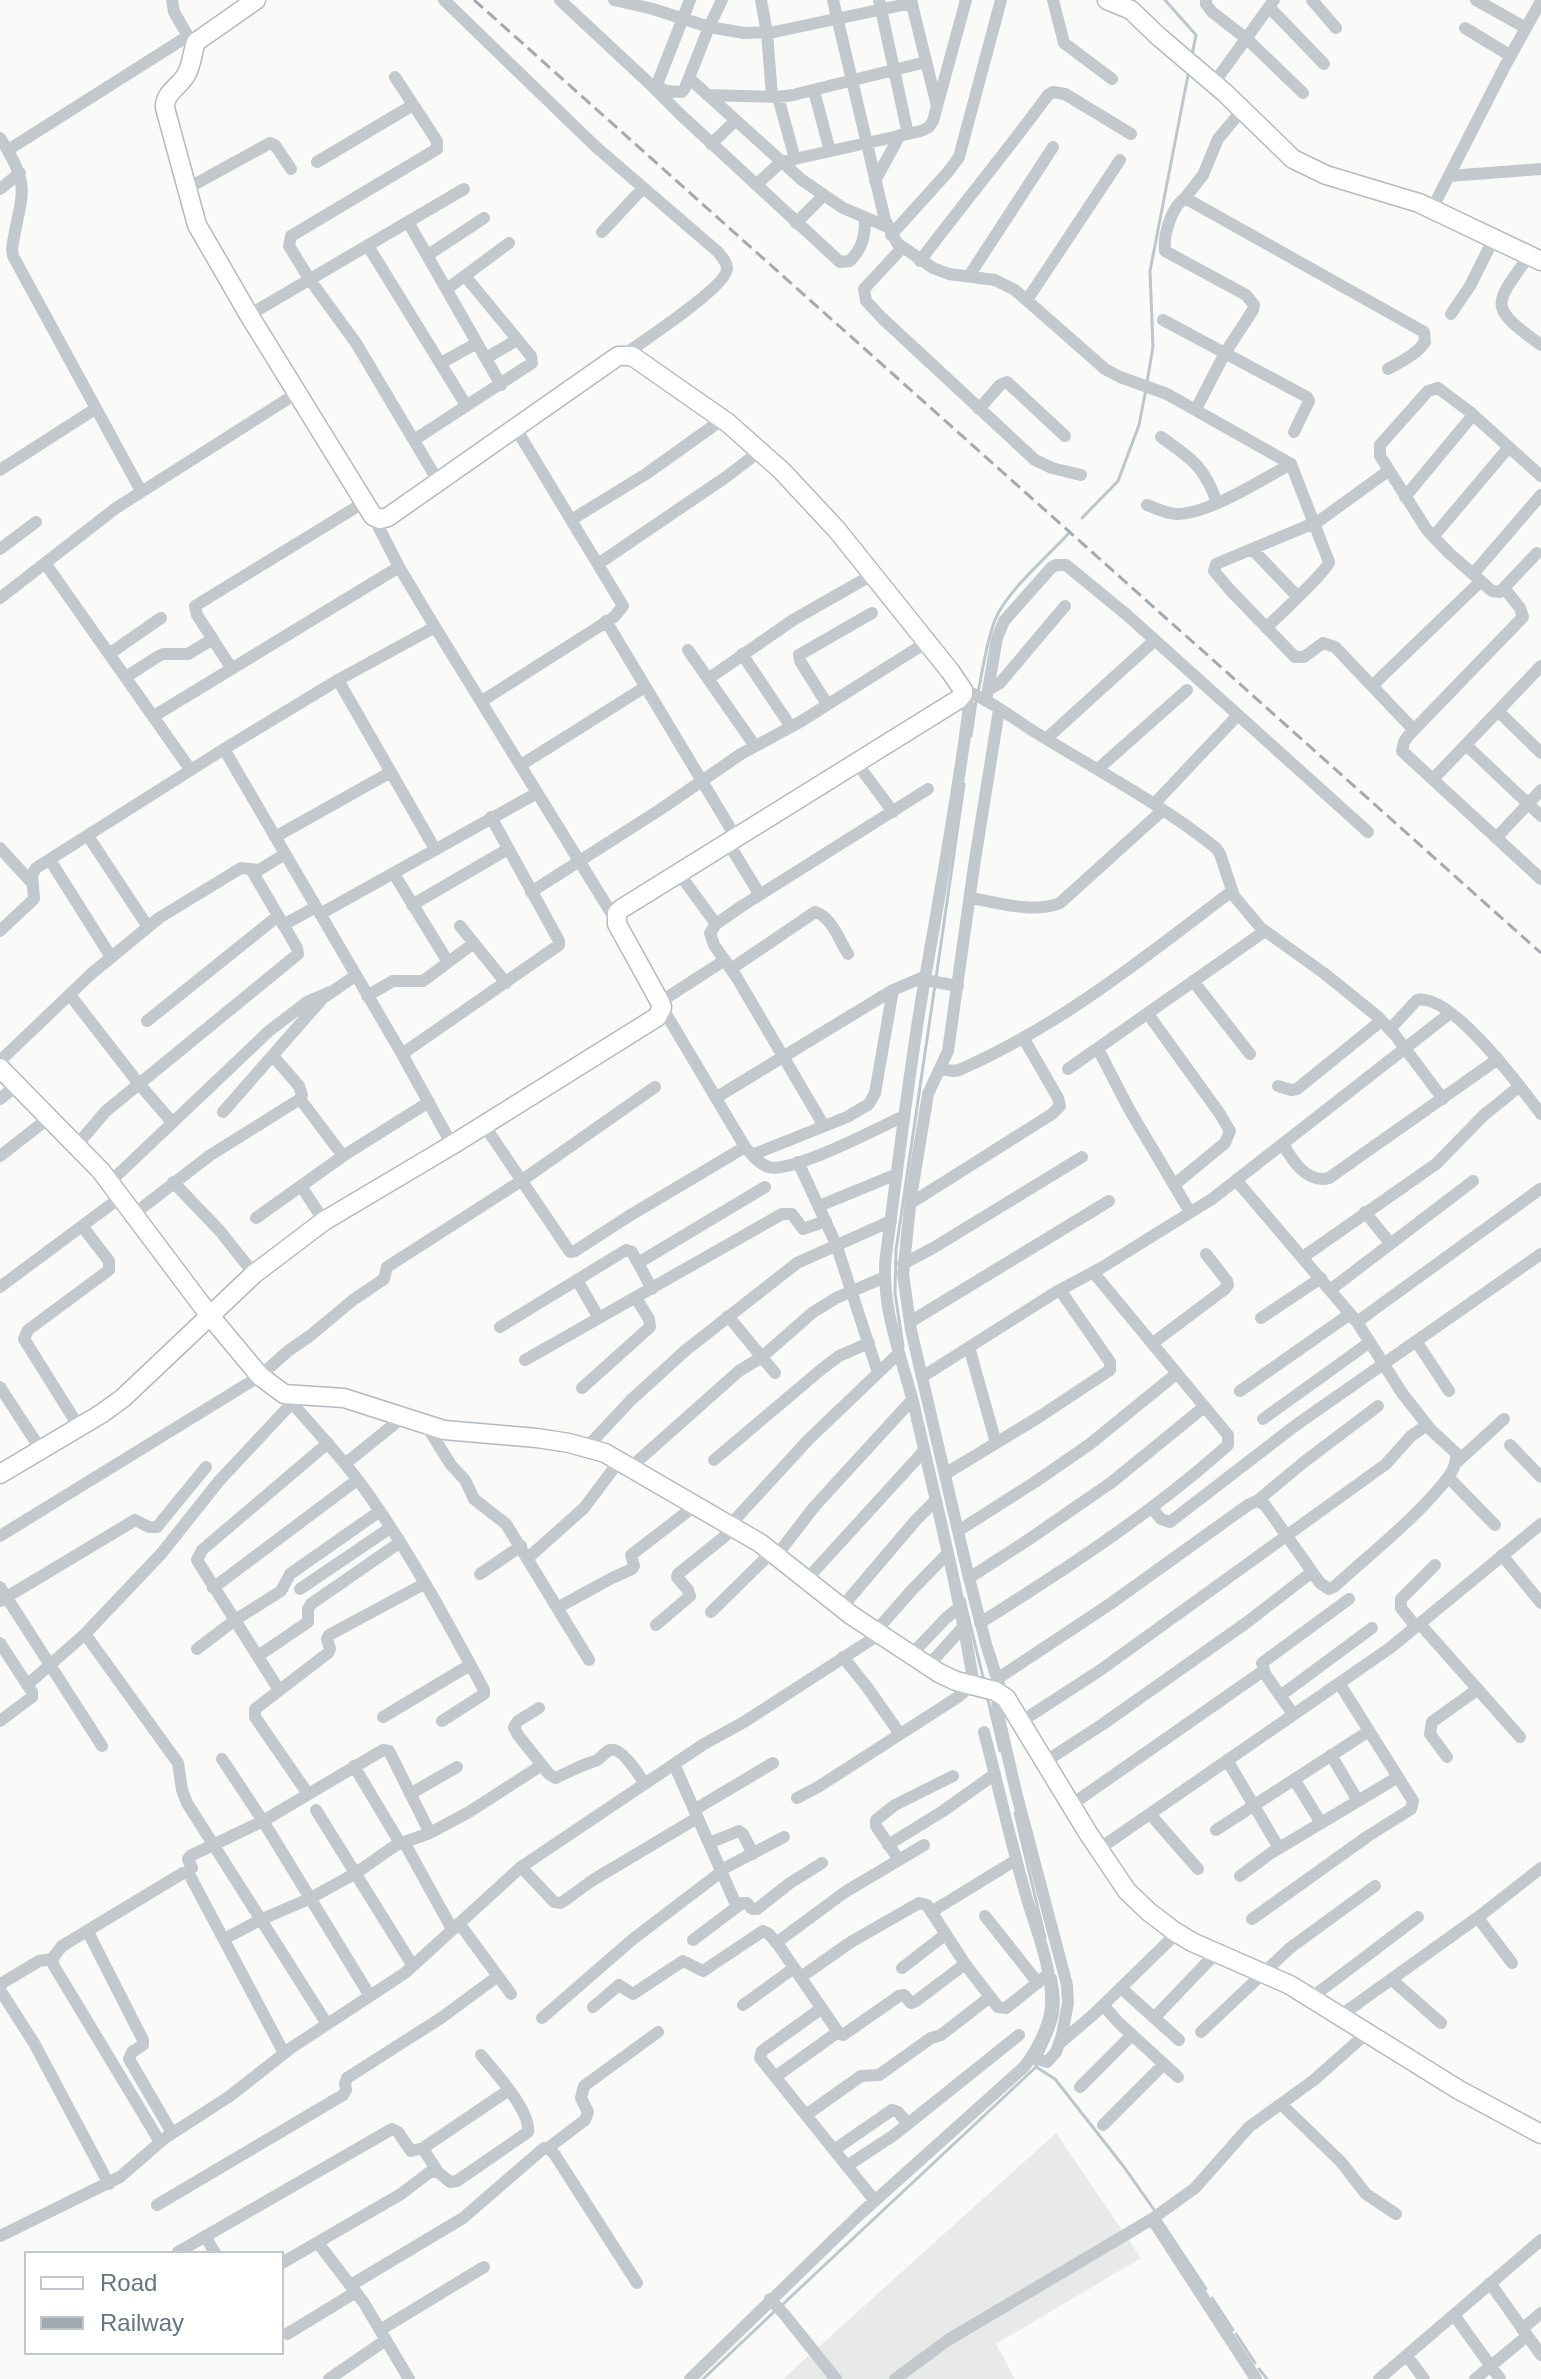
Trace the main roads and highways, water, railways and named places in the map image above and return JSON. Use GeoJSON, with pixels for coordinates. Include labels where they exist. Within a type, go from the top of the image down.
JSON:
{"type":"FeatureCollection","features":[{"type":"Feature","properties":{"kind":"waterway"},"geometry":{"type":"LineString","coordinates":[[1165,0],[1196,35],[1192,55]]}},
{"type":"Feature","properties":{"kind":"waterway"},"geometry":{"type":"LineString","coordinates":[[1147,382],[1153,347],[1150,271],[1189,70]]}},
{"type":"Feature","properties":{"kind":"waterway"},"geometry":{"type":"LineString","coordinates":[[1082,518],[1118,481],[1139,425],[1146,389]]}},
{"type":"Feature","properties":{"kind":"waterway"},"geometry":{"type":"LineString","coordinates":[[978,693],[989,638],[1000,609],[1068,534]]}},
{"type":"Feature","properties":{"kind":"waterway"},"geometry":{"type":"LineString","coordinates":[[971,736],[976,701]]}},
{"type":"Feature","properties":{"kind":"waterway"},"geometry":{"type":"LineString","coordinates":[[936,978],[964,784]]}},
{"type":"Feature","properties":{"kind":"waterway"},"geometry":{"type":"LineString","coordinates":[[903,1346],[895,1293],[896,1250],[935,985]]}},
{"type":"Feature","properties":{"kind":"waterway"},"geometry":{"type":"LineString","coordinates":[[964,1599],[984,1681]]}},
{"type":"Feature","properties":{"kind":"waterway"},"geometry":{"type":"LineString","coordinates":[[987,1696],[1000,1751]]}},
{"type":"Feature","properties":{"kind":"waterway"},"geometry":{"type":"LineString","coordinates":[[1015,1813],[1045,1938]]}},
{"type":"Feature","properties":{"kind":"waterway"},"geometry":{"type":"LineString","coordinates":[[1041,2056],[1057,2018],[1055,1976]]}},
{"type":"Feature","properties":{"kind":"waterway"},"geometry":{"type":"LineString","coordinates":[[782,2305],[1038,2063]]}},
{"type":"Feature","properties":{"kind":"waterway"},"geometry":{"type":"LineString","coordinates":[[1036,2067],[1055,2079],[1155,2211]]}},
{"type":"Feature","properties":{"kind":"waterway"},"geometry":{"type":"LineString","coordinates":[[1159,2218],[1206,2289]]}},
{"type":"Feature","properties":{"kind":"waterway"},"geometry":{"type":"LineString","coordinates":[[1212,2298],[1233,2330]]}},
{"type":"Feature","properties":{"kind":"waterway"},"geometry":{"type":"LineString","coordinates":[[703,2379],[776,2310]]}},
{"type":"Feature","properties":{"kind":"waterway"},"geometry":{"type":"LineString","coordinates":[[1236,2334],[1255,2363]]}},
{"type":"Feature","properties":{"kind":"waterway"},"geometry":{"type":"LineString","coordinates":[[1259,2369],[1267,2379]]}},
{"type":"Feature","properties":{"kind":"railway"},"geometry":{"type":"LineString","coordinates":[[474,0],[1541,953]]}}]}
